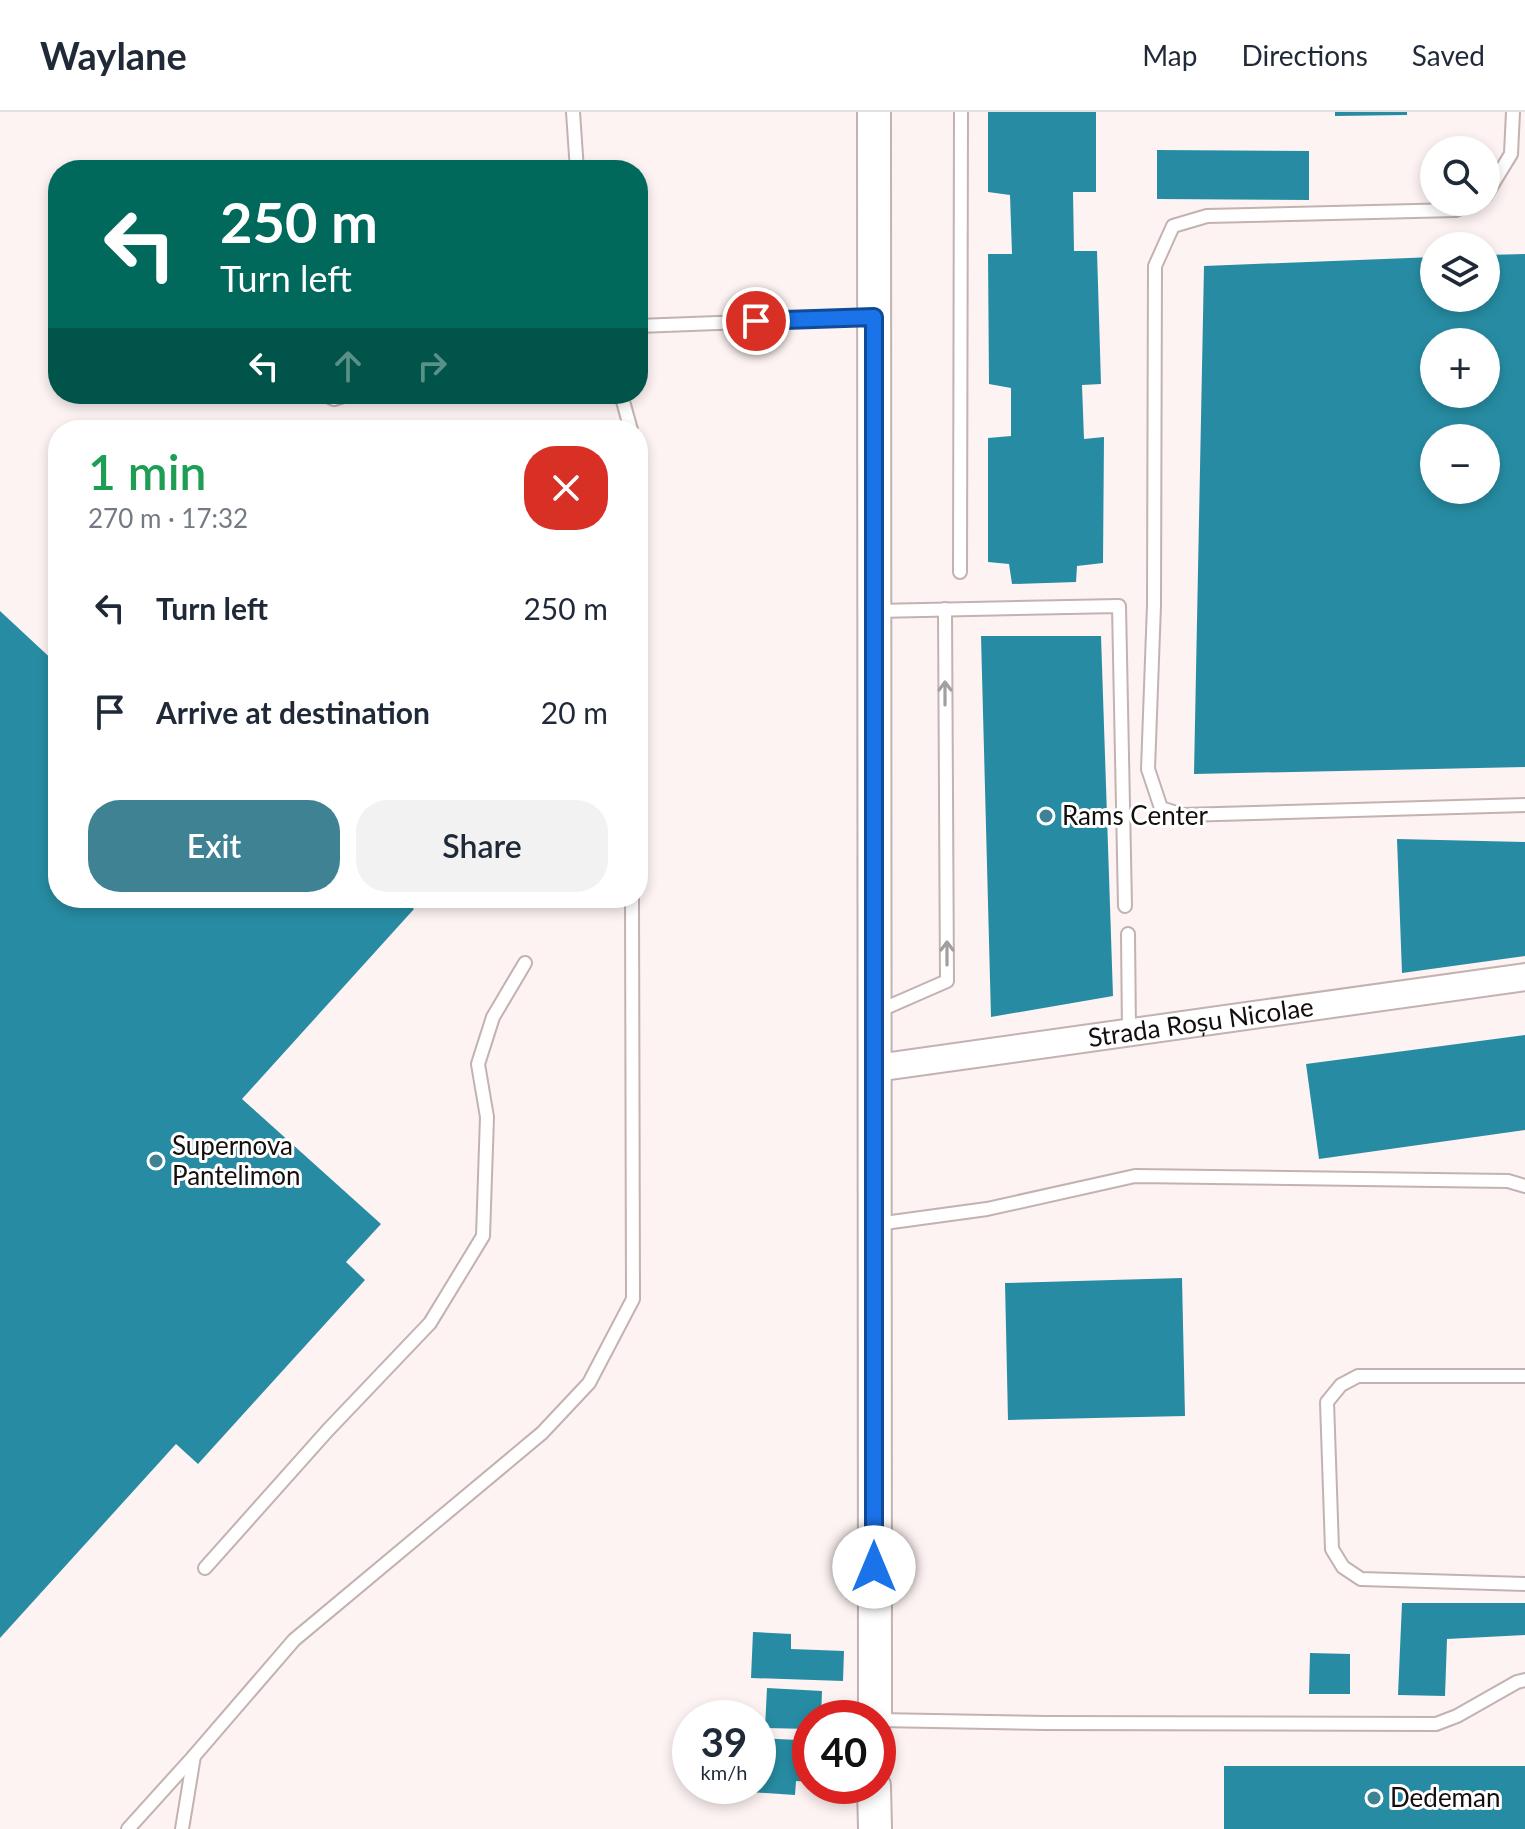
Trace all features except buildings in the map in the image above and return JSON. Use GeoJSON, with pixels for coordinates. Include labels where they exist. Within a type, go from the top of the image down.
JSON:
{"type":"FeatureCollection","features":[{"type":"Feature","properties":{"kind":"street"},"geometry":{"type":"LineString","coordinates":[[874,112],[876,1700]]}},
{"type":"Feature","properties":{"kind":"street","name":"Strada Roșu Nicolae"},"geometry":{"type":"LineString","coordinates":[[876,1068],[1525,977]]}},
{"type":"Feature","properties":{"kind":"street"},"geometry":{"type":"LineString","coordinates":[[874,1804],[875,1829]]}},
{"type":"Feature","properties":{"kind":"lane"},"geometry":{"type":"LineString","coordinates":[[573,112],[576,160]]}},
{"type":"Feature","properties":{"kind":"lane"},"geometry":{"type":"LineString","coordinates":[[960,572],[961,112]]}},
{"type":"Feature","properties":{"kind":"lane"},"geometry":{"type":"LineString","coordinates":[[1500,172],[1511,154],[1513,112]]}},
{"type":"Feature","properties":{"kind":"lane"},"geometry":{"type":"LineString","coordinates":[[1420,211],[1207,216],[1173,226],[1155,266],[1154,605],[1148,769],[1161,808],[1183,815],[1525,805]]}},
{"type":"Feature","properties":{"kind":"lane"},"geometry":{"type":"LineString","coordinates":[[648,326],[874,317]]}},
{"type":"Feature","properties":{"kind":"lane"},"geometry":{"type":"LineString","coordinates":[[876,611],[1119,606],[1125,906]]}},
{"type":"Feature","properties":{"kind":"lane"},"geometry":{"type":"LineString","coordinates":[[876,1012],[947,981],[945,609]]}},
{"type":"Feature","properties":{"kind":"lane"},"geometry":{"type":"LineString","coordinates":[[128,1829],[294,1640],[542,1433],[589,1383],[633,1299],[632,908]]}},
{"type":"Feature","properties":{"kind":"lane"},"geometry":{"type":"LineString","coordinates":[[1128,934],[1129,1032]]}},
{"type":"Feature","properties":{"kind":"lane"},"geometry":{"type":"LineString","coordinates":[[205,1568],[328,1430],[430,1323],[483,1236],[487,1117],[478,1064],[493,1017],[525,963]]}},
{"type":"Feature","properties":{"kind":"lane"},"geometry":{"type":"LineString","coordinates":[[874,1225],[987,1209],[1135,1176],[1508,1181],[1525,1186]]}},
{"type":"Feature","properties":{"kind":"lane"},"geometry":{"type":"LineString","coordinates":[[1525,1376],[1358,1376],[1341,1385],[1327,1402],[1332,1549],[1343,1567],[1361,1579],[1525,1584]]}},
{"type":"Feature","properties":{"kind":"lane"},"geometry":{"type":"LineString","coordinates":[[896,1719],[1436,1724],[1525,1680]]}},
{"type":"Feature","properties":{"kind":"lane"},"geometry":{"type":"LineString","coordinates":[[182,1829],[194,1756]]}},
{"type":"Feature","properties":{"kind":"place","name":"Rams Center"},"geometry":{"type":"Point","coordinates":[1046,816]}},
{"type":"Feature","properties":{"kind":"place","name":"Supernova Pantelimon"},"geometry":{"type":"Point","coordinates":[156,1161]}},
{"type":"Feature","properties":{"kind":"place","name":"Dedeman"},"geometry":{"type":"Point","coordinates":[1374,1798]}},
{"type":"Feature","properties":{"kind":"route"},"geometry":{"type":"LineString","coordinates":[[756,321],[874,317],[874,1567]]}}]}
